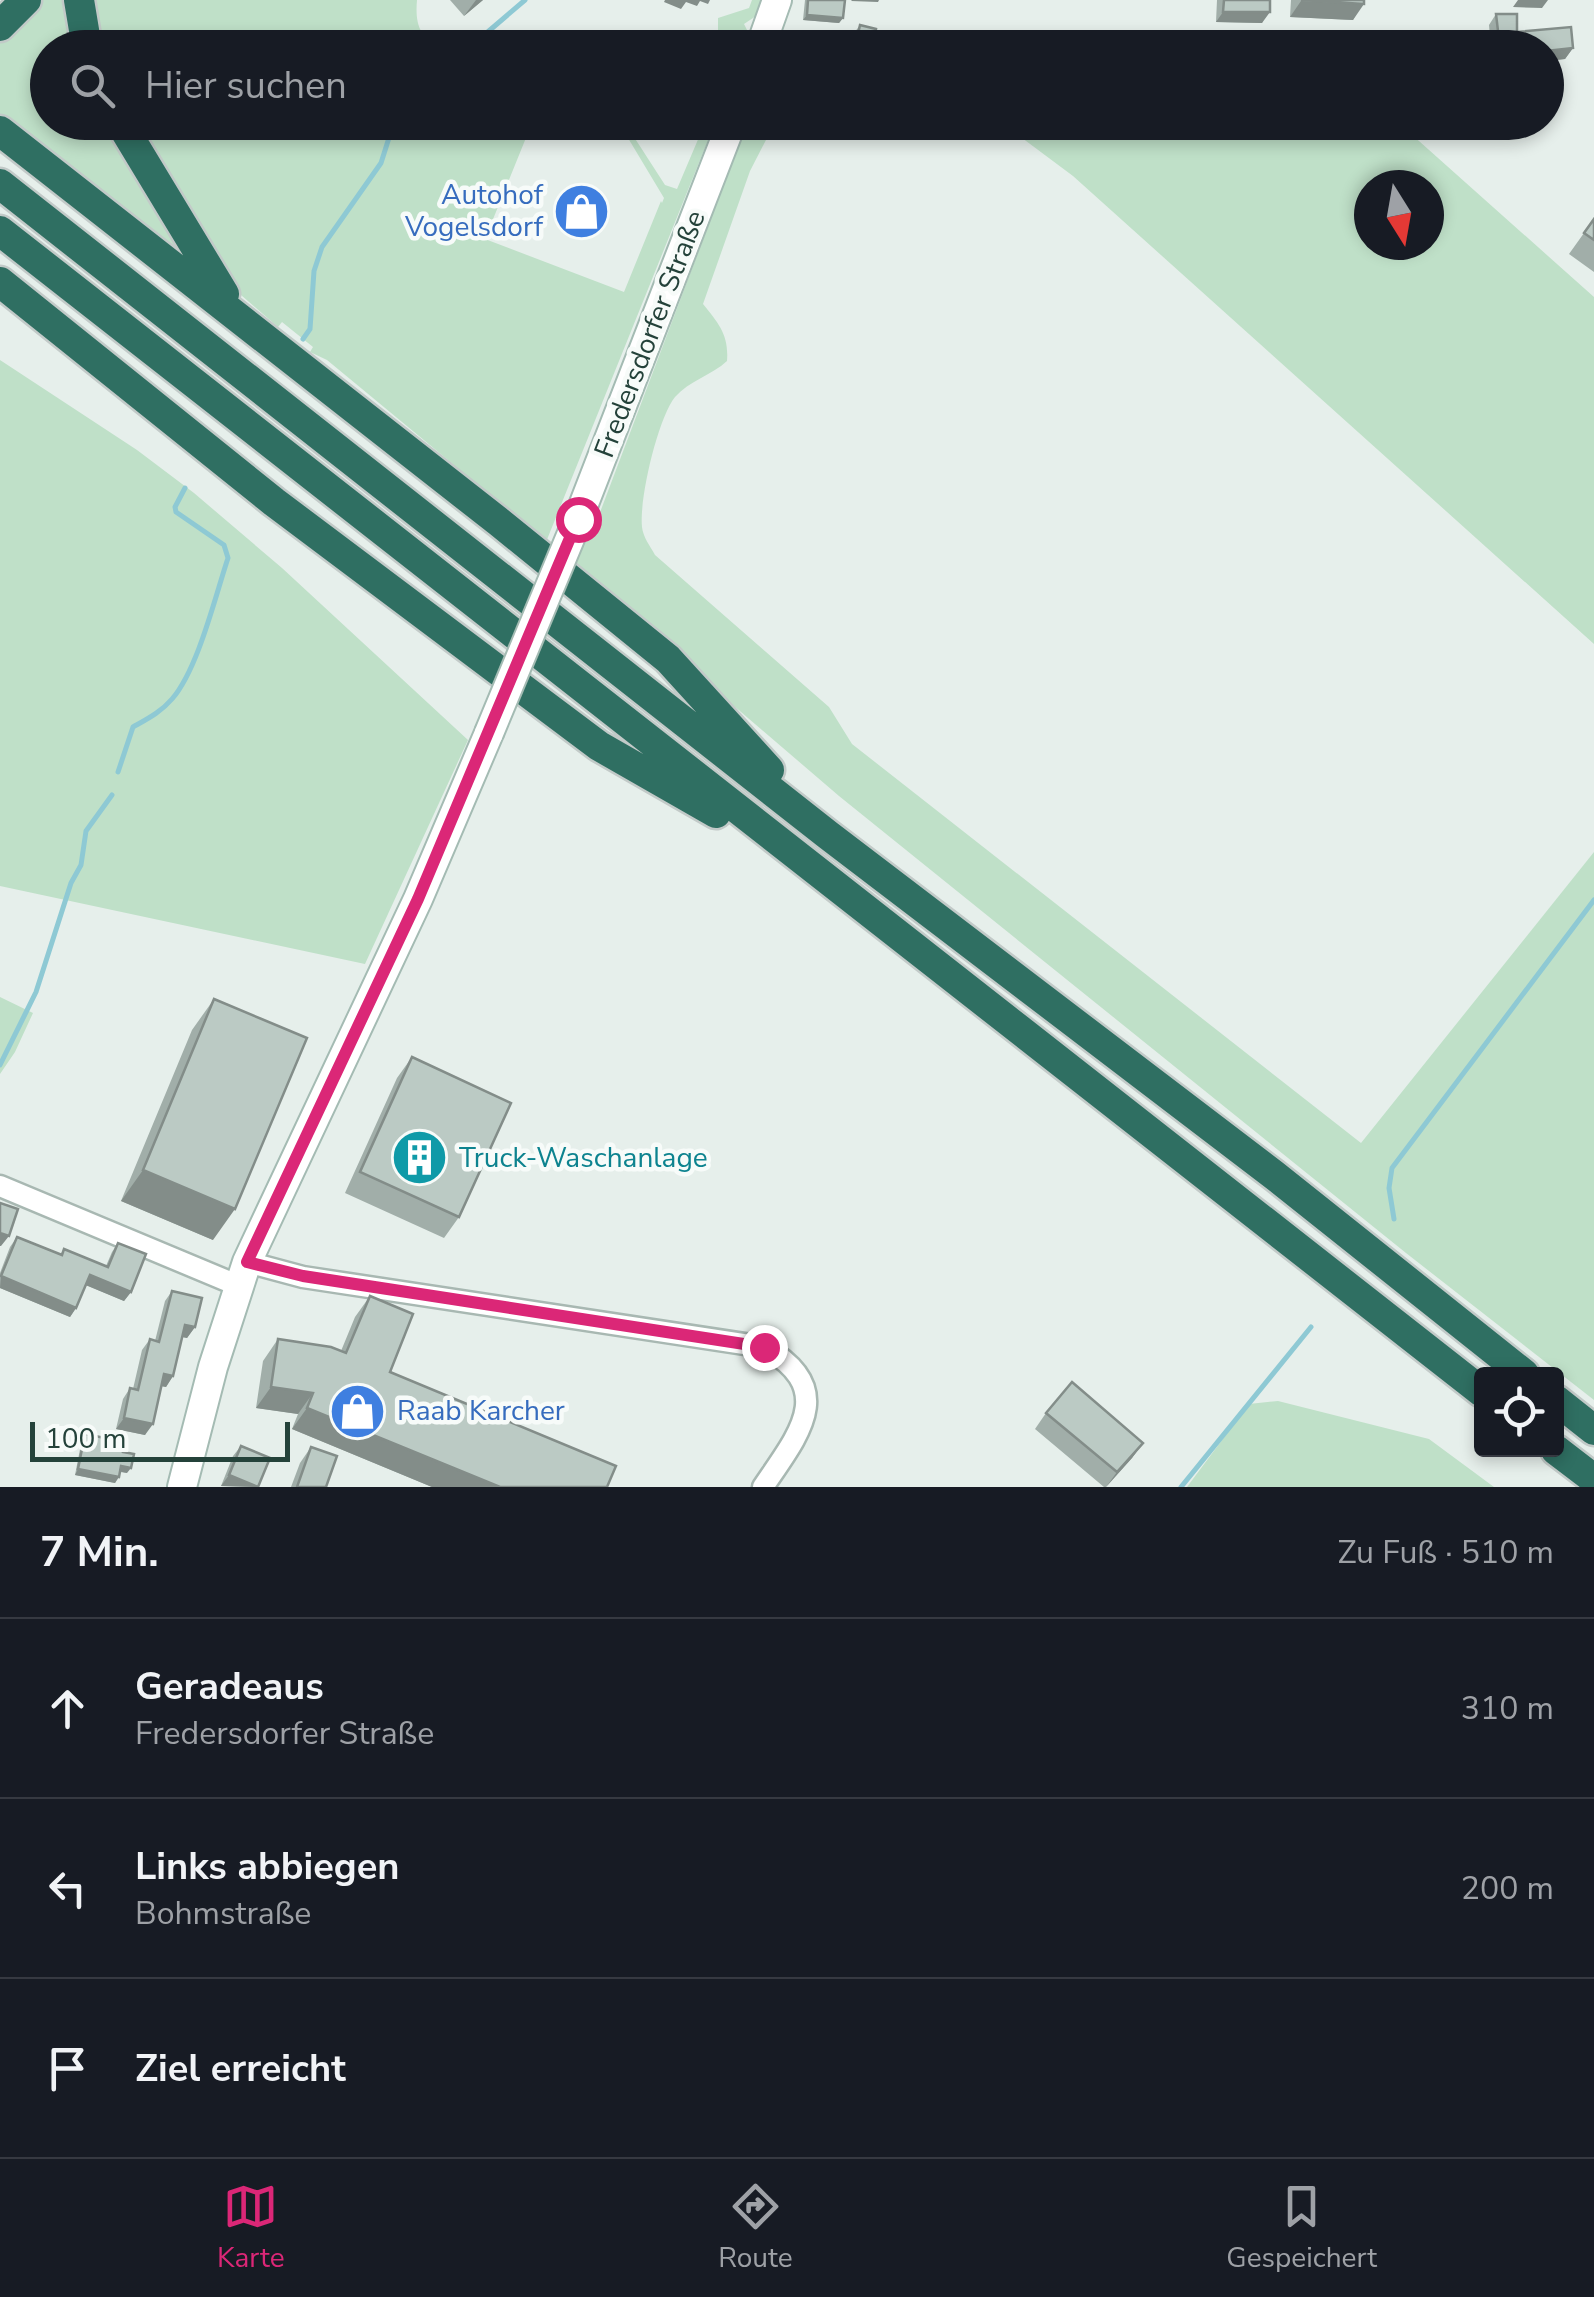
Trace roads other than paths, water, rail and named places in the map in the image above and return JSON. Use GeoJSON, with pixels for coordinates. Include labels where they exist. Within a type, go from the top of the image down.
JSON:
{"type":"FeatureCollection","features":[{"type":"Feature","properties":{"kind":"highway"},"geometry":{"type":"LineString","coordinates":[[0,26],[26,0]]}},
{"type":"Feature","properties":{"kind":"highway"},"geometry":{"type":"LineString","coordinates":[[79,0],[84,30]]}},
{"type":"Feature","properties":{"kind":"highway"},"geometry":{"type":"LineString","coordinates":[[0,132],[668,659],[828,835]]}},
{"type":"Feature","properties":{"kind":"highway"},"geometry":{"type":"LineString","coordinates":[[130,140],[240,318]]}},
{"type":"Feature","properties":{"kind":"highway"},"geometry":{"type":"LineString","coordinates":[[0,184],[828,835],[1274,1175],[1515,1367]]}},
{"type":"Feature","properties":{"kind":"highway"},"geometry":{"type":"LineString","coordinates":[[0,232],[1474,1386]]}},
{"type":"Feature","properties":{"kind":"highway"},"geometry":{"type":"LineString","coordinates":[[1,284],[274,502],[599,746],[808,866]]}},
{"type":"Feature","properties":{"kind":"highway"},"geometry":{"type":"LineString","coordinates":[[1564,1406],[1594,1430]]}},
{"type":"Feature","properties":{"kind":"highway"},"geometry":{"type":"LineString","coordinates":[[1564,1456],[1594,1479]]}},
{"type":"Feature","properties":{"kind":"street"},"geometry":{"type":"LineString","coordinates":[[766,30],[777,0]]}},
{"type":"Feature","properties":{"kind":"street","name":"Fredersdorfer Straße"},"geometry":{"type":"LineString","coordinates":[[182,1487],[242,1274],[418,899],[489,733],[578,519],[725,140]]}},
{"type":"Feature","properties":{"kind":"street"},"geometry":{"type":"LineString","coordinates":[[0,1186],[242,1274],[303,1276],[764,1347],[784,1358],[801,1382],[807,1413],[763,1487]]}},
{"type":"Feature","properties":{"kind":"waterway"},"geometry":{"type":"LineString","coordinates":[[490,30],[525,0]]}},
{"type":"Feature","properties":{"kind":"waterway"},"geometry":{"type":"LineString","coordinates":[[303,339],[310,329],[314,271],[322,247],[381,163],[388,140]]}},
{"type":"Feature","properties":{"kind":"waterway"},"geometry":{"type":"LineString","coordinates":[[118,772],[133,727],[168,704],[190,670],[228,558],[224,545],[176,512],[185,488]]}},
{"type":"Feature","properties":{"kind":"waterway"},"geometry":{"type":"LineString","coordinates":[[0,1065],[36,992],[71,883],[81,865],[86,831],[112,795]]}},
{"type":"Feature","properties":{"kind":"waterway"},"geometry":{"type":"LineString","coordinates":[[1394,1219],[1389,1188],[1392,1168],[1594,900]]}},
{"type":"Feature","properties":{"kind":"waterway"},"geometry":{"type":"LineString","coordinates":[[1181,1487],[1311,1327]]}},
{"type":"Feature","properties":{"kind":"place","name":"Autohof Vogelsdorf"},"geometry":{"type":"Point","coordinates":[582,211]}},
{"type":"Feature","properties":{"kind":"place","name":"Truck-Waschanlage"},"geometry":{"type":"Point","coordinates":[420,1158]}},
{"type":"Feature","properties":{"kind":"place","name":"Raab Karcher"},"geometry":{"type":"Point","coordinates":[358,1411]}}]}
